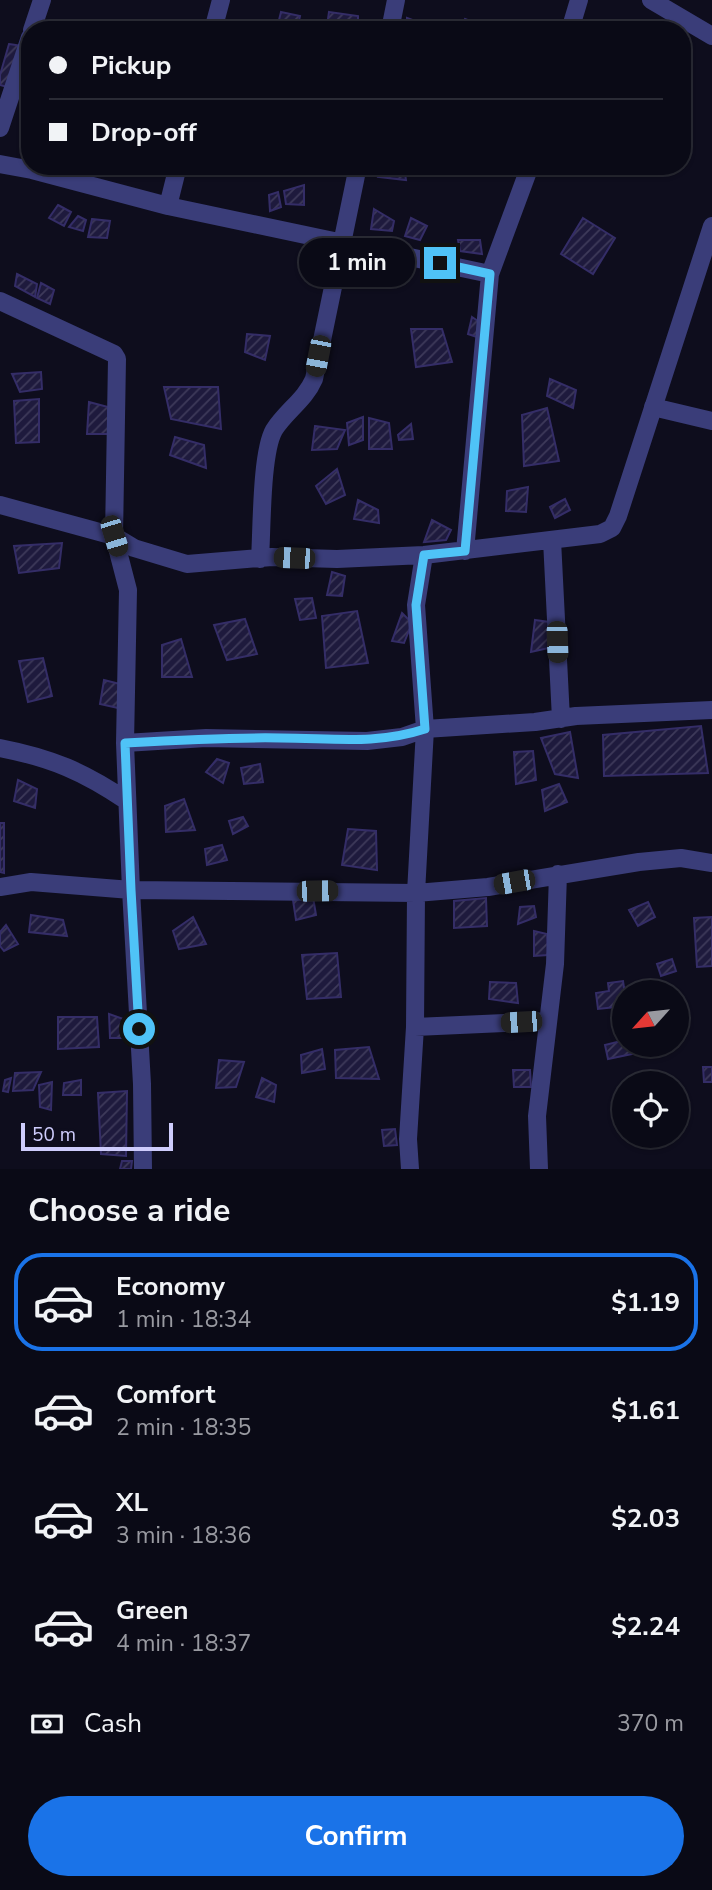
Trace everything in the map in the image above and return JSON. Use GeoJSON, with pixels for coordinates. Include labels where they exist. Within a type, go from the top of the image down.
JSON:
{"type":"FeatureCollection","features":[{"type":"Feature","properties":{"kind":"street"},"geometry":{"type":"LineString","coordinates":[[35,21],[42,0]]}},
{"type":"Feature","properties":{"kind":"street"},"geometry":{"type":"LineString","coordinates":[[215,21],[221,0]]}},
{"type":"Feature","properties":{"kind":"street"},"geometry":{"type":"LineString","coordinates":[[392,21],[397,0]]}},
{"type":"Feature","properties":{"kind":"street"},"geometry":{"type":"LineString","coordinates":[[573,21],[579,0]]}},
{"type":"Feature","properties":{"kind":"street"},"geometry":{"type":"LineString","coordinates":[[652,0],[687,21]]}},
{"type":"Feature","properties":{"kind":"street"},"geometry":{"type":"LineString","coordinates":[[691,23],[712,36]]}},
{"type":"Feature","properties":{"kind":"street"},"geometry":{"type":"LineString","coordinates":[[0,128],[21,64]]}},
{"type":"Feature","properties":{"kind":"street"},"geometry":{"type":"LineString","coordinates":[[0,164],[21,168]]}},
{"type":"Feature","properties":{"kind":"street"},"geometry":{"type":"LineString","coordinates":[[51,175],[168,206],[490,274]]}},
{"type":"Feature","properties":{"kind":"street"},"geometry":{"type":"LineString","coordinates":[[168,206],[176,175]]}},
{"type":"Feature","properties":{"kind":"street"},"geometry":{"type":"LineString","coordinates":[[260,559],[267,450],[273,432],[310,389],[314,379],[356,175]]}},
{"type":"Feature","properties":{"kind":"street"},"geometry":{"type":"LineString","coordinates":[[465,551],[490,274],[527,175]]}},
{"type":"Feature","properties":{"kind":"street"},"geometry":{"type":"LineString","coordinates":[[0,505],[114,536],[141,551],[187,564],[260,559],[424,555],[600,534],[612,528],[618,516],[712,226]]}},
{"type":"Feature","properties":{"kind":"street"},"geometry":{"type":"LineString","coordinates":[[0,301],[114,354],[117,359],[114,536],[128,590],[125,743],[142,1084],[143,1169]]}},
{"type":"Feature","properties":{"kind":"street"},"geometry":{"type":"LineString","coordinates":[[653,407],[712,421]]}},
{"type":"Feature","properties":{"kind":"street"},"geometry":{"type":"LineString","coordinates":[[552,540],[561,719]]}},
{"type":"Feature","properties":{"kind":"street"},"geometry":{"type":"LineString","coordinates":[[410,1169],[408,1139],[415,1027],[416,893],[425,729],[416,605],[424,555]]}},
{"type":"Feature","properties":{"kind":"street"},"geometry":{"type":"LineString","coordinates":[[125,743],[245,738],[367,741],[402,737],[425,729],[712,710]]}},
{"type":"Feature","properties":{"kind":"street"},"geometry":{"type":"LineString","coordinates":[[0,748],[62,764],[92,778],[127,802]]}},
{"type":"Feature","properties":{"kind":"street"},"geometry":{"type":"LineString","coordinates":[[0,887],[31,882],[131,890],[337,890],[416,893],[488,887],[639,862],[681,858],[712,863]]}},
{"type":"Feature","properties":{"kind":"street"},"geometry":{"type":"LineString","coordinates":[[539,1169],[537,1116],[555,964],[558,874]]}},
{"type":"Feature","properties":{"kind":"street"},"geometry":{"type":"LineString","coordinates":[[415,1027],[547,1021]]}},
{"type":"Feature","properties":{"kind":"building"},"geometry":{"type":"Polygon","coordinates":[[[281,12],[300,16],[299,21],[279,21],[281,12]]]}},
{"type":"Feature","properties":{"kind":"building"},"geometry":{"type":"Polygon","coordinates":[[[329,12],[358,16],[358,21],[328,21],[329,12]]]}},
{"type":"Feature","properties":{"kind":"building"},"geometry":{"type":"Polygon","coordinates":[[[9,44],[21,46],[21,91],[0,85],[0,75],[9,44]]]}},
{"type":"Feature","properties":{"kind":"building"},"geometry":{"type":"Polygon","coordinates":[[[405,175],[406,180],[378,177],[405,175]]]}},
{"type":"Feature","properties":{"kind":"building"},"geometry":{"type":"Polygon","coordinates":[[[304,185],[304,205],[286,204],[284,191],[304,185]]]}},
{"type":"Feature","properties":{"kind":"building"},"geometry":{"type":"Polygon","coordinates":[[[278,192],[281,207],[270,211],[269,195],[278,192]]]}},
{"type":"Feature","properties":{"kind":"building"},"geometry":{"type":"Polygon","coordinates":[[[58,205],[71,212],[64,226],[49,218],[58,205]]]}},
{"type":"Feature","properties":{"kind":"building"},"geometry":{"type":"Polygon","coordinates":[[[374,209],[394,221],[392,231],[371,229],[374,209]]]}},
{"type":"Feature","properties":{"kind":"building"},"geometry":{"type":"Polygon","coordinates":[[[78,216],[86,220],[83,231],[69,227],[78,216]]]}},
{"type":"Feature","properties":{"kind":"building"},"geometry":{"type":"Polygon","coordinates":[[[411,218],[427,226],[420,240],[405,236],[411,218]]]}},
{"type":"Feature","properties":{"kind":"building"},"geometry":{"type":"Polygon","coordinates":[[[583,218],[615,238],[593,274],[561,254],[583,218]]]}},
{"type":"Feature","properties":{"kind":"building"},"geometry":{"type":"Polygon","coordinates":[[[92,219],[110,221],[107,238],[88,237],[92,219]]]}},
{"type":"Feature","properties":{"kind":"building"},"geometry":{"type":"Polygon","coordinates":[[[458,240],[480,240],[482,254],[460,251],[458,240]]]}},
{"type":"Feature","properties":{"kind":"building"},"geometry":{"type":"Polygon","coordinates":[[[17,274],[37,284],[35,297],[15,286],[17,274]]]}},
{"type":"Feature","properties":{"kind":"building"},"geometry":{"type":"Polygon","coordinates":[[[41,283],[54,290],[50,304],[37,298],[41,283]]]}},
{"type":"Feature","properties":{"kind":"building"},"geometry":{"type":"Polygon","coordinates":[[[472,317],[478,321],[480,338],[468,334],[472,317]]]}},
{"type":"Feature","properties":{"kind":"building"},"geometry":{"type":"Polygon","coordinates":[[[411,329],[442,329],[452,362],[416,367],[411,329]]]}},
{"type":"Feature","properties":{"kind":"building"},"geometry":{"type":"Polygon","coordinates":[[[247,334],[270,336],[265,360],[245,352],[247,334]]]}},
{"type":"Feature","properties":{"kind":"building"},"geometry":{"type":"Polygon","coordinates":[[[41,372],[42,389],[20,392],[12,374],[41,372]]]}},
{"type":"Feature","properties":{"kind":"building"},"geometry":{"type":"Polygon","coordinates":[[[550,379],[576,390],[573,408],[547,396],[550,379]]]}},
{"type":"Feature","properties":{"kind":"building"},"geometry":{"type":"Polygon","coordinates":[[[164,387],[218,387],[221,429],[171,419],[164,387]]]}},
{"type":"Feature","properties":{"kind":"building"},"geometry":{"type":"Polygon","coordinates":[[[39,399],[39,442],[16,443],[14,401],[39,399]]]}},
{"type":"Feature","properties":{"kind":"building"},"geometry":{"type":"Polygon","coordinates":[[[89,402],[108,407],[108,434],[87,434],[89,402]]]}},
{"type":"Feature","properties":{"kind":"building"},"geometry":{"type":"Polygon","coordinates":[[[547,408],[559,461],[524,466],[522,415],[547,408]]]}},
{"type":"Feature","properties":{"kind":"building"},"geometry":{"type":"Polygon","coordinates":[[[363,417],[363,440],[349,445],[347,423],[363,417]]]}},
{"type":"Feature","properties":{"kind":"building"},"geometry":{"type":"Polygon","coordinates":[[[369,418],[389,423],[392,449],[369,449],[369,418]]]}},
{"type":"Feature","properties":{"kind":"building"},"geometry":{"type":"Polygon","coordinates":[[[411,424],[413,439],[399,440],[398,435],[411,424]]]}},
{"type":"Feature","properties":{"kind":"building"},"geometry":{"type":"Polygon","coordinates":[[[315,426],[345,430],[337,449],[312,450],[315,426]]]}},
{"type":"Feature","properties":{"kind":"building"},"geometry":{"type":"Polygon","coordinates":[[[175,437],[204,445],[206,468],[170,455],[175,437]]]}},
{"type":"Feature","properties":{"kind":"building"},"geometry":{"type":"Polygon","coordinates":[[[337,469],[345,495],[326,504],[316,486],[337,469]]]}},
{"type":"Feature","properties":{"kind":"building"},"geometry":{"type":"Polygon","coordinates":[[[528,487],[526,512],[506,511],[507,491],[528,487]]]}},
{"type":"Feature","properties":{"kind":"building"},"geometry":{"type":"Polygon","coordinates":[[[565,499],[570,510],[555,518],[550,507],[565,499]]]}},
{"type":"Feature","properties":{"kind":"building"},"geometry":{"type":"Polygon","coordinates":[[[358,500],[378,510],[379,523],[354,519],[358,500]]]}},
{"type":"Feature","properties":{"kind":"building"},"geometry":{"type":"Polygon","coordinates":[[[432,520],[451,530],[446,540],[424,542],[432,520]]]}},
{"type":"Feature","properties":{"kind":"building"},"geometry":{"type":"Polygon","coordinates":[[[62,543],[59,568],[19,573],[14,546],[62,543]]]}},
{"type":"Feature","properties":{"kind":"building"},"geometry":{"type":"Polygon","coordinates":[[[332,572],[345,576],[342,596],[327,595],[332,572]]]}},
{"type":"Feature","properties":{"kind":"building"},"geometry":{"type":"Polygon","coordinates":[[[312,598],[316,618],[300,620],[295,599],[312,598]]]}},
{"type":"Feature","properties":{"kind":"building"},"geometry":{"type":"Polygon","coordinates":[[[357,611],[368,663],[326,668],[322,616],[357,611]]]}},
{"type":"Feature","properties":{"kind":"building"},"geometry":{"type":"Polygon","coordinates":[[[402,613],[412,623],[404,643],[392,641],[402,613]]]}},
{"type":"Feature","properties":{"kind":"building"},"geometry":{"type":"Polygon","coordinates":[[[245,619],[257,654],[227,660],[214,625],[245,619]]]}},
{"type":"Feature","properties":{"kind":"building"},"geometry":{"type":"Polygon","coordinates":[[[535,620],[549,622],[553,647],[531,652],[535,620]]]}},
{"type":"Feature","properties":{"kind":"building"},"geometry":{"type":"Polygon","coordinates":[[[181,639],[192,677],[162,677],[162,645],[181,639]]]}},
{"type":"Feature","properties":{"kind":"building"},"geometry":{"type":"Polygon","coordinates":[[[43,658],[52,696],[28,702],[19,661],[43,658]]]}},
{"type":"Feature","properties":{"kind":"building"},"geometry":{"type":"Polygon","coordinates":[[[104,680],[120,684],[118,708],[100,704],[104,680]]]}},
{"type":"Feature","properties":{"kind":"building"},"geometry":{"type":"Polygon","coordinates":[[[701,726],[708,773],[604,776],[603,735],[701,726]]]}},
{"type":"Feature","properties":{"kind":"building"},"geometry":{"type":"Polygon","coordinates":[[[570,732],[578,778],[555,774],[541,738],[570,732]]]}},
{"type":"Feature","properties":{"kind":"building"},"geometry":{"type":"Polygon","coordinates":[[[533,751],[536,780],[516,784],[514,752],[533,751]]]}},
{"type":"Feature","properties":{"kind":"building"},"geometry":{"type":"Polygon","coordinates":[[[217,759],[229,763],[223,783],[206,772],[217,759]]]}},
{"type":"Feature","properties":{"kind":"building"},"geometry":{"type":"Polygon","coordinates":[[[260,764],[263,782],[244,784],[241,768],[260,764]]]}},
{"type":"Feature","properties":{"kind":"building"},"geometry":{"type":"Polygon","coordinates":[[[18,780],[37,789],[35,808],[14,801],[18,780]]]}},
{"type":"Feature","properties":{"kind":"building"},"geometry":{"type":"Polygon","coordinates":[[[559,784],[567,802],[545,811],[542,790],[559,784]]]}},
{"type":"Feature","properties":{"kind":"building"},"geometry":{"type":"Polygon","coordinates":[[[184,799],[195,830],[166,832],[165,806],[184,799]]]}},
{"type":"Feature","properties":{"kind":"building"},"geometry":{"type":"Polygon","coordinates":[[[243,817],[248,826],[233,834],[229,821],[243,817]]]}},
{"type":"Feature","properties":{"kind":"building"},"geometry":{"type":"Polygon","coordinates":[[[0,823],[4,823],[4,873],[0,872],[0,823]]]}},
{"type":"Feature","properties":{"kind":"building"},"geometry":{"type":"Polygon","coordinates":[[[348,829],[376,831],[377,870],[342,865],[348,829]]]}},
{"type":"Feature","properties":{"kind":"building"},"geometry":{"type":"Polygon","coordinates":[[[222,845],[227,860],[207,865],[205,849],[222,845]]]}},
{"type":"Feature","properties":{"kind":"building"},"geometry":{"type":"Polygon","coordinates":[[[313,897],[316,915],[296,920],[293,900],[313,897]]]}},
{"type":"Feature","properties":{"kind":"building"},"geometry":{"type":"Polygon","coordinates":[[[486,898],[487,926],[454,928],[454,901],[486,898]]]}},
{"type":"Feature","properties":{"kind":"building"},"geometry":{"type":"Polygon","coordinates":[[[648,902],[655,917],[638,926],[629,910],[648,902]]]}},
{"type":"Feature","properties":{"kind":"building"},"geometry":{"type":"Polygon","coordinates":[[[534,906],[536,917],[518,924],[520,907],[534,906]]]}},
{"type":"Feature","properties":{"kind":"building"},"geometry":{"type":"Polygon","coordinates":[[[31,915],[63,920],[67,936],[29,932],[31,915]]]}},
{"type":"Feature","properties":{"kind":"building"},"geometry":{"type":"Polygon","coordinates":[[[193,917],[206,944],[179,949],[173,931],[193,917]]]}},
{"type":"Feature","properties":{"kind":"building"},"geometry":{"type":"Polygon","coordinates":[[[712,917],[712,966],[697,967],[694,918],[712,917]]]}},
{"type":"Feature","properties":{"kind":"building"},"geometry":{"type":"Polygon","coordinates":[[[6,925],[18,944],[4,951],[0,946],[0,932],[6,925]]]}},
{"type":"Feature","properties":{"kind":"building"},"geometry":{"type":"Polygon","coordinates":[[[534,931],[547,934],[548,955],[534,956],[534,931]]]}},
{"type":"Feature","properties":{"kind":"building"},"geometry":{"type":"Polygon","coordinates":[[[337,953],[341,997],[307,999],[302,955],[337,953]]]}},
{"type":"Feature","properties":{"kind":"building"},"geometry":{"type":"Polygon","coordinates":[[[672,959],[676,971],[661,976],[657,964],[672,959]]]}},
{"type":"Feature","properties":{"kind":"building"},"geometry":{"type":"Polygon","coordinates":[[[490,982],[516,983],[518,1003],[489,999],[490,982]]]}},
{"type":"Feature","properties":{"kind":"building"},"geometry":{"type":"Polygon","coordinates":[[[612,982],[612,1007],[598,1009],[596,993],[609,991],[608,983],[612,982]]]}},
{"type":"Feature","properties":{"kind":"building"},"geometry":{"type":"Polygon","coordinates":[[[109,1014],[129,1021],[129,1038],[110,1038],[109,1014]]]}},
{"type":"Feature","properties":{"kind":"building"},"geometry":{"type":"Polygon","coordinates":[[[58,1017],[97,1017],[99,1047],[58,1049],[58,1017]]]}},
{"type":"Feature","properties":{"kind":"building"},"geometry":{"type":"Polygon","coordinates":[[[612,1043],[612,1057],[618,1057],[608,1059],[605,1045],[612,1043]]]}},
{"type":"Feature","properties":{"kind":"building"},"geometry":{"type":"Polygon","coordinates":[[[369,1047],[379,1079],[336,1078],[335,1050],[369,1047]]]}},
{"type":"Feature","properties":{"kind":"building"},"geometry":{"type":"Polygon","coordinates":[[[322,1049],[325,1069],[302,1073],[301,1055],[322,1049]]]}},
{"type":"Feature","properties":{"kind":"building"},"geometry":{"type":"Polygon","coordinates":[[[219,1060],[244,1062],[236,1087],[216,1088],[219,1060]]]}},
{"type":"Feature","properties":{"kind":"building"},"geometry":{"type":"Polygon","coordinates":[[[703,1067],[712,1067],[712,1082],[704,1082],[703,1067]]]}},
{"type":"Feature","properties":{"kind":"building"},"geometry":{"type":"Polygon","coordinates":[[[513,1070],[530,1070],[531,1087],[514,1087],[513,1070]]]}},
{"type":"Feature","properties":{"kind":"building"},"geometry":{"type":"Polygon","coordinates":[[[41,1072],[33,1090],[13,1091],[15,1073],[41,1072]]]}},
{"type":"Feature","properties":{"kind":"building"},"geometry":{"type":"Polygon","coordinates":[[[11,1078],[8,1092],[3,1091],[5,1080],[11,1078]]]}},
{"type":"Feature","properties":{"kind":"building"},"geometry":{"type":"Polygon","coordinates":[[[262,1078],[276,1085],[274,1102],[256,1097],[262,1078]]]}},
{"type":"Feature","properties":{"kind":"building"},"geometry":{"type":"Polygon","coordinates":[[[81,1080],[81,1095],[63,1095],[64,1083],[81,1080]]]}},
{"type":"Feature","properties":{"kind":"building"},"geometry":{"type":"Polygon","coordinates":[[[52,1082],[51,1110],[40,1107],[39,1085],[52,1082]]]}},
{"type":"Feature","properties":{"kind":"building"},"geometry":{"type":"Polygon","coordinates":[[[127,1091],[126,1156],[101,1154],[98,1093],[127,1091]]]}},
{"type":"Feature","properties":{"kind":"building"},"geometry":{"type":"Polygon","coordinates":[[[395,1129],[397,1145],[384,1146],[382,1130],[395,1129]]]}},
{"type":"Feature","properties":{"kind":"building"},"geometry":{"type":"Polygon","coordinates":[[[122,1161],[132,1161],[131,1169],[120,1169],[122,1161]]]}},
{"type":"Feature","properties":{"kind":"route"},"geometry":{"type":"LineString","coordinates":[[139,1029],[125,743],[206,738],[367,741],[402,737],[425,729],[416,605],[424,555],[465,551],[490,274],[440,263]]}}]}
